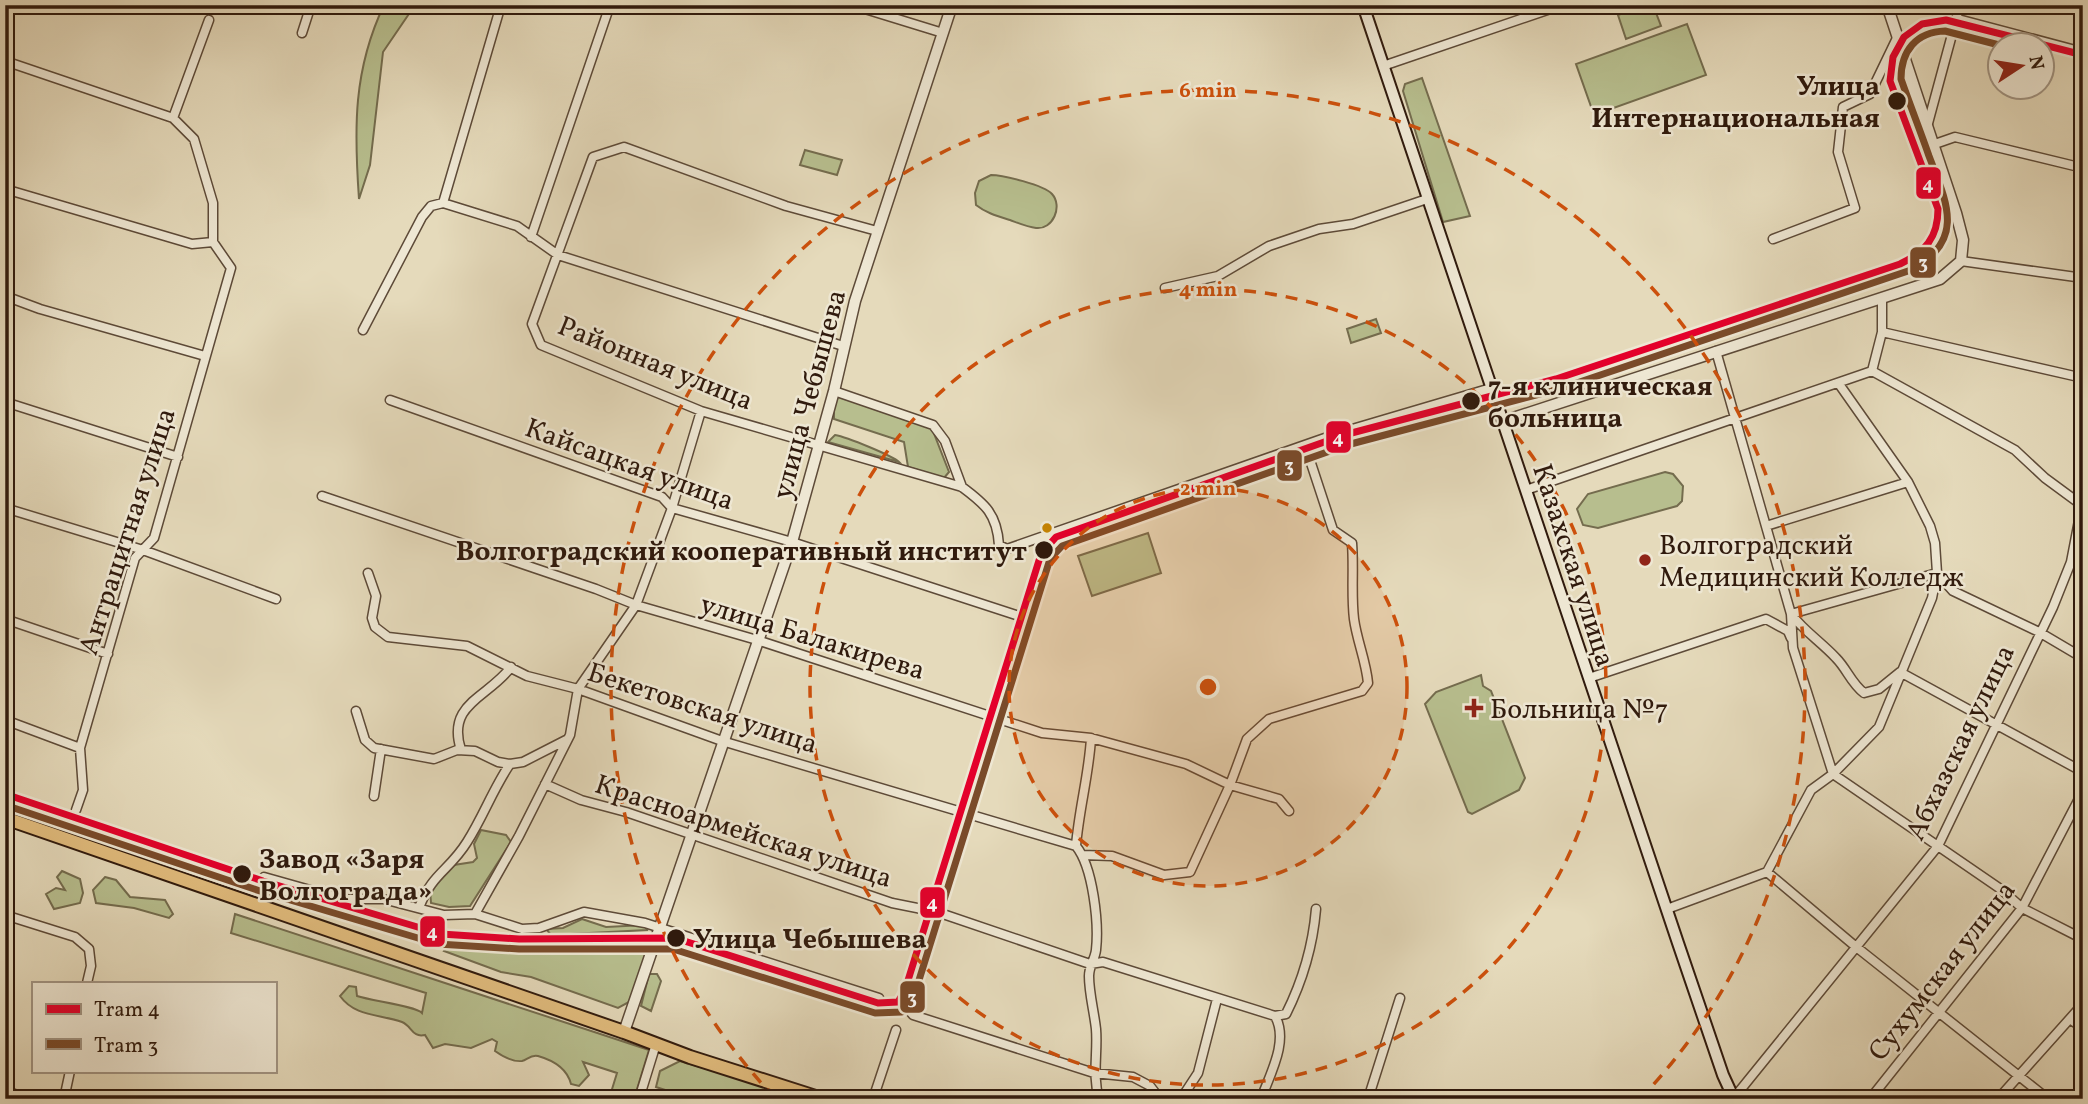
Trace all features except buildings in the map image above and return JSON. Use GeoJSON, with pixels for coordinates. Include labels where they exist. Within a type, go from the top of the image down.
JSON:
{"type":"FeatureCollection","features":[{"type":"Feature","properties":{"kind":"main road","name":"Казахская улица"},"geometry":{"type":"LineString","coordinates":[[1363,5],[1733,1098]]}},
{"type":"Feature","properties":{"kind":"main road"},"geometry":{"type":"LineString","coordinates":[[5,818],[822,1099]]}},
{"type":"Feature","properties":{"kind":"street"},"geometry":{"type":"LineString","coordinates":[[302,33],[311,5]]}},
{"type":"Feature","properties":{"kind":"street"},"geometry":{"type":"LineString","coordinates":[[443,203],[500,5]]}},
{"type":"Feature","properties":{"kind":"street"},"geometry":{"type":"LineString","coordinates":[[531,237],[610,5]]}},
{"type":"Feature","properties":{"kind":"street"},"geometry":{"type":"LineString","coordinates":[[852,5],[943,33]]}},
{"type":"Feature","properties":{"kind":"street","name":"улица Чебышева"},"geometry":{"type":"LineString","coordinates":[[624,1032],[689,834],[792,542],[834,391],[843,346],[877,231],[952,5]]}},
{"type":"Feature","properties":{"kind":"street"},"geometry":{"type":"LineString","coordinates":[[1383,66],[1562,5]]}},
{"type":"Feature","properties":{"kind":"street"},"geometry":{"type":"LineString","coordinates":[[1504,421],[1940,279],[1961,261],[1963,240],[1956,214],[1887,5]]}},
{"type":"Feature","properties":{"kind":"street"},"geometry":{"type":"LineString","coordinates":[[1927,130],[1960,5]]}},
{"type":"Feature","properties":{"kind":"street"},"geometry":{"type":"LineString","coordinates":[[1958,19],[2083,52]]}},
{"type":"Feature","properties":{"kind":"street"},"geometry":{"type":"LineString","coordinates":[[173,118],[209,20]]}},
{"type":"Feature","properties":{"kind":"street"},"geometry":{"type":"LineString","coordinates":[[1773,239],[1856,208],[1838,152],[1843,107],[1870,94],[1898,38]]}},
{"type":"Feature","properties":{"kind":"street"},"geometry":{"type":"LineString","coordinates":[[5,61],[173,118],[194,139],[197,148],[213,203],[213,242],[192,244],[5,189]]}},
{"type":"Feature","properties":{"kind":"street"},"geometry":{"type":"LineString","coordinates":[[1932,145],[1955,137],[2083,168]]}},
{"type":"Feature","properties":{"kind":"street"},"geometry":{"type":"LineString","coordinates":[[558,255],[593,157],[624,147],[786,206],[877,231]]}},
{"type":"Feature","properties":{"kind":"street"},"geometry":{"type":"LineString","coordinates":[[1166,288],[1218,276],[1269,246],[1319,229],[1353,224],[1427,199]]}},
{"type":"Feature","properties":{"kind":"street"},"geometry":{"type":"LineString","coordinates":[[363,330],[422,217],[431,206],[443,203],[517,226],[558,255],[843,346]]}},
{"type":"Feature","properties":{"kind":"street","name":"Антрацитная улица"},"geometry":{"type":"LineString","coordinates":[[76,810],[83,790],[80,748],[135,558],[154,538],[231,268],[213,242]]}},
{"type":"Feature","properties":{"kind":"street","name":"Районная улица"},"geometry":{"type":"LineString","coordinates":[[558,255],[532,324],[541,345],[701,411],[962,486],[987,506],[998,532],[999,545],[1007,549],[1305,445]]}},
{"type":"Feature","properties":{"kind":"street"},"geometry":{"type":"LineString","coordinates":[[1961,261],[2083,278]]}},
{"type":"Feature","properties":{"kind":"street"},"geometry":{"type":"LineString","coordinates":[[5,296],[40,309],[205,356]]}},
{"type":"Feature","properties":{"kind":"street"},"geometry":{"type":"LineString","coordinates":[[1872,370],[1882,332],[1882,299]]}},
{"type":"Feature","properties":{"kind":"street"},"geometry":{"type":"LineString","coordinates":[[1882,332],[2083,378]]}},
{"type":"Feature","properties":{"kind":"street"},"geometry":{"type":"LineString","coordinates":[[1716,351],[1791,614],[1793,640],[1833,774],[2002,890],[2022,908],[2083,939]]}},
{"type":"Feature","properties":{"kind":"street"},"geometry":{"type":"LineString","coordinates":[[1526,490],[1735,415],[1839,384],[1872,370]]}},
{"type":"Feature","properties":{"kind":"street"},"geometry":{"type":"LineString","coordinates":[[1872,370],[2015,450],[2045,478],[2083,506]]}},
{"type":"Feature","properties":{"kind":"street"},"geometry":{"type":"LineString","coordinates":[[1667,909],[1767,872],[1811,790],[1833,774],[1878,727],[1932,598],[1937,573],[1935,542],[1908,482],[1839,384]]}},
{"type":"Feature","properties":{"kind":"street"},"geometry":{"type":"LineString","coordinates":[[1083,855],[1112,856],[1164,875],[1190,872],[1230,785],[1247,739],[1256,728],[1269,719],[1362,691],[1368,684],[1353,603],[1352,543],[1333,530],[1305,445],[1491,388]]}},
{"type":"Feature","properties":{"kind":"street"},"geometry":{"type":"LineString","coordinates":[[834,391],[933,425],[945,442],[962,486]]}},
{"type":"Feature","properties":{"kind":"street","name":"Кайсацкая улица"},"geometry":{"type":"LineString","coordinates":[[390,400],[662,497],[672,508],[792,542],[1016,615]]}},
{"type":"Feature","properties":{"kind":"street"},"geometry":{"type":"LineString","coordinates":[[5,402],[178,457]]}},
{"type":"Feature","properties":{"kind":"street"},"geometry":{"type":"LineString","coordinates":[[475,914],[570,735],[578,689],[636,605],[672,508],[701,411]]}},
{"type":"Feature","properties":{"kind":"street","name":"Абхазская улица"},"geometry":{"type":"LineString","coordinates":[[1733,1098],[1938,846],[2053,607],[2071,562],[2083,506],[2080,483],[2083,473]]}},
{"type":"Feature","properties":{"kind":"street"},"geometry":{"type":"LineString","coordinates":[[1766,526],[1908,482]]}},
{"type":"Feature","properties":{"kind":"street","name":"улица Балакирева"},"geometry":{"type":"LineString","coordinates":[[322,496],[636,605],[757,640],[1042,733],[1091,738],[1186,764],[1230,785],[1279,799],[1289,811]]}},
{"type":"Feature","properties":{"kind":"street"},"geometry":{"type":"LineString","coordinates":[[5,508],[143,550],[276,599]]}},
{"type":"Feature","properties":{"kind":"street","name":"Бекетовская улица"},"geometry":{"type":"LineString","coordinates":[[368,573],[376,596],[372,618],[375,627],[388,637],[467,646],[527,676],[578,689],[722,741],[969,812],[1076,846]]}},
{"type":"Feature","properties":{"kind":"street"},"geometry":{"type":"LineString","coordinates":[[1791,614],[1937,573]]}},
{"type":"Feature","properties":{"kind":"street"},"geometry":{"type":"LineString","coordinates":[[1937,573],[1953,591],[2039,632],[2083,658]]}},
{"type":"Feature","properties":{"kind":"street"},"geometry":{"type":"LineString","coordinates":[[1791,614],[1804,631],[1836,658],[1855,687],[1864,693],[1879,689],[1900,672]]}},
{"type":"Feature","properties":{"kind":"street"},"geometry":{"type":"LineString","coordinates":[[1589,678],[1766,619],[1788,631],[1793,640]]}},
{"type":"Feature","properties":{"kind":"street"},"geometry":{"type":"LineString","coordinates":[[5,620],[108,654]]}},
{"type":"Feature","properties":{"kind":"street"},"geometry":{"type":"LineString","coordinates":[[461,750],[457,723],[463,711],[494,687],[511,667]]}},
{"type":"Feature","properties":{"kind":"street"},"geometry":{"type":"LineString","coordinates":[[1900,672],[2083,772]]}},
{"type":"Feature","properties":{"kind":"street"},"geometry":{"type":"LineString","coordinates":[[356,711],[365,740],[380,749],[434,759],[461,750],[475,751],[498,762],[523,762],[562,744],[570,735]]}},
{"type":"Feature","properties":{"kind":"street"},"geometry":{"type":"LineString","coordinates":[[997,718],[908,1009],[914,1015],[1094,1073],[1133,1077],[1150,1086],[1160,1099]]}},
{"type":"Feature","properties":{"kind":"street"},"geometry":{"type":"LineString","coordinates":[[5,720],[80,748]]}},
{"type":"Feature","properties":{"kind":"street"},"geometry":{"type":"LineString","coordinates":[[1091,738],[1089,773],[1080,803],[1076,846],[1083,855],[1095,909],[1096,953],[1090,964],[1096,1032],[1094,1073],[1099,1099]]}},
{"type":"Feature","properties":{"kind":"street"},"geometry":{"type":"LineString","coordinates":[[374,796],[380,749]]}},
{"type":"Feature","properties":{"kind":"street"},"geometry":{"type":"LineString","coordinates":[[419,908],[428,885],[453,861],[467,842],[510,764]]}},
{"type":"Feature","properties":{"kind":"street","name":"Красноармейская улица"},"geometry":{"type":"LineString","coordinates":[[545,784],[581,800],[891,903],[937,912],[1090,964],[1103,962],[1275,1016]]}},
{"type":"Feature","properties":{"kind":"street","name":"Сухумская улица"},"geometry":{"type":"LineString","coordinates":[[1870,1099],[2022,908],[2083,791]]}},
{"type":"Feature","properties":{"kind":"street"},"geometry":{"type":"LineString","coordinates":[[1767,872],[1855,946],[2048,1099]]}},
{"type":"Feature","properties":{"kind":"street"},"geometry":{"type":"LineString","coordinates":[[264,877],[342,900],[383,899],[444,915],[475,914],[522,929],[539,928],[584,912],[660,928],[879,998]]}},
{"type":"Feature","properties":{"kind":"street"},"geometry":{"type":"LineString","coordinates":[[1261,1099],[1279,1044],[1281,1027],[1275,1016],[1286,1014],[1295,998],[1314,931],[1316,909]]}},
{"type":"Feature","properties":{"kind":"street"},"geometry":{"type":"LineString","coordinates":[[5,915],[75,937],[89,949],[91,966],[87,982]]}},
{"type":"Feature","properties":{"kind":"street"},"geometry":{"type":"LineString","coordinates":[[1368,1099],[1400,998]]}},
{"type":"Feature","properties":{"kind":"street"},"geometry":{"type":"LineString","coordinates":[[1181,1099],[1198,1073],[1217,999]]}},
{"type":"Feature","properties":{"kind":"street"},"geometry":{"type":"LineString","coordinates":[[1998,1099],[2016,1075],[2071,1020],[2083,1003]]}},
{"type":"Feature","properties":{"kind":"street"},"geometry":{"type":"LineString","coordinates":[[2071,1020],[2083,1028]]}},
{"type":"Feature","properties":{"kind":"street"},"geometry":{"type":"LineString","coordinates":[[873,1099],[896,1030]]}},
{"type":"Feature","properties":{"kind":"street"},"geometry":{"type":"LineString","coordinates":[[639,1099],[656,1044]]}},
{"type":"Feature","properties":{"kind":"street"},"geometry":{"type":"LineString","coordinates":[[64,1099],[70,1072]]}},
{"type":"Feature","properties":{"kind":"green space"},"geometry":{"type":"Polygon","coordinates":[[[384,5],[415,5],[383,52],[370,165],[359,199],[356,148],[361,76],[366,53],[384,5]]]}},
{"type":"Feature","properties":{"kind":"green space"},"geometry":{"type":"Polygon","coordinates":[[[1644,5],[1653,5],[1661,26],[1626,39],[1618,15],[1644,5]]]}},
{"type":"Feature","properties":{"kind":"green space"},"geometry":{"type":"Polygon","coordinates":[[[1687,24],[1706,75],[1594,115],[1576,64],[1687,24]]]}},
{"type":"Feature","properties":{"kind":"green space"},"geometry":{"type":"Polygon","coordinates":[[[1422,78],[1470,216],[1443,222],[1403,91],[1405,84],[1422,78]]]}},
{"type":"Feature","properties":{"kind":"green space"},"geometry":{"type":"Polygon","coordinates":[[[805,150],[842,160],[837,175],[800,165],[805,150]]]}},
{"type":"Feature","properties":{"kind":"green space"},"geometry":{"type":"Polygon","coordinates":[[[991,175],[1023,181],[1052,194],[1057,205],[1051,221],[1042,228],[1023,225],[976,205],[975,193],[979,181],[991,175]]]}},
{"type":"Feature","properties":{"kind":"green space"},"geometry":{"type":"Polygon","coordinates":[[[1376,319],[1381,333],[1351,343],[1347,329],[1376,319]]]}},
{"type":"Feature","properties":{"kind":"green space"},"geometry":{"type":"Polygon","coordinates":[[[834,391],[931,426],[949,472],[944,478],[908,467],[904,442],[834,419],[834,391]]]}},
{"type":"Feature","properties":{"kind":"green space"},"geometry":{"type":"Polygon","coordinates":[[[835,435],[869,447],[899,462],[828,442],[835,435]]]}},
{"type":"Feature","properties":{"kind":"green space"},"geometry":{"type":"Polygon","coordinates":[[[1665,472],[1673,474],[1683,486],[1682,501],[1677,506],[1598,528],[1583,525],[1577,509],[1588,494],[1665,472]]]}},
{"type":"Feature","properties":{"kind":"green space"},"geometry":{"type":"Polygon","coordinates":[[[1148,533],[1161,573],[1092,596],[1078,556],[1148,533]]]}},
{"type":"Feature","properties":{"kind":"green space"},"geometry":{"type":"Polygon","coordinates":[[[1481,675],[1483,686],[1491,691],[1525,778],[1519,790],[1472,814],[1468,812],[1425,704],[1436,692],[1481,675]]]}},
{"type":"Feature","properties":{"kind":"green space"},"geometry":{"type":"Polygon","coordinates":[[[481,830],[506,835],[511,842],[470,906],[449,907],[431,903],[430,889],[454,865],[473,862],[477,858],[474,844],[481,830]]]}},
{"type":"Feature","properties":{"kind":"green space"},"geometry":{"type":"Polygon","coordinates":[[[62,871],[80,879],[83,893],[80,903],[54,909],[46,894],[56,888],[65,890],[57,877],[62,871]]]}},
{"type":"Feature","properties":{"kind":"green space"},"geometry":{"type":"Polygon","coordinates":[[[105,877],[116,880],[130,897],[165,900],[173,914],[169,918],[134,908],[96,903],[93,890],[105,877]]]}},
{"type":"Feature","properties":{"kind":"green space"},"geometry":{"type":"Polygon","coordinates":[[[235,914],[649,1050],[634,1099],[609,1099],[617,1073],[583,1062],[589,1075],[579,1086],[571,1084],[554,1062],[538,1056],[519,1061],[504,1057],[495,1051],[497,1042],[492,1039],[471,1048],[445,1044],[433,1048],[425,1035],[417,1035],[402,1022],[360,1011],[340,996],[349,986],[356,987],[357,996],[422,1013],[426,993],[231,933],[235,914]]]}},
{"type":"Feature","properties":{"kind":"green space"},"geometry":{"type":"Polygon","coordinates":[[[582,919],[606,927],[645,925],[647,930],[551,935],[546,929],[563,928],[582,919]]]}},
{"type":"Feature","properties":{"kind":"green space"},"geometry":{"type":"Polygon","coordinates":[[[450,943],[502,945],[650,943],[629,1002],[618,1008],[531,977],[501,972],[444,951],[450,943]]]}},
{"type":"Feature","properties":{"kind":"green space"},"geometry":{"type":"Polygon","coordinates":[[[649,974],[657,974],[661,981],[651,1011],[641,1006],[649,974]]]}},
{"type":"Feature","properties":{"kind":"green space"},"geometry":{"type":"Polygon","coordinates":[[[680,1061],[808,1099],[693,1099],[656,1087],[660,1071],[680,1061]]]}},
{"type":"Feature","properties":{"kind":"railway"},"geometry":{"type":"LineString","coordinates":[[5,1087],[49,1099]]}},
{"type":"Feature","properties":{"kind":"tram line","name":"4"},"geometry":{"type":"LineString","coordinates":[[5,794],[263,881],[441,934],[519,939],[675,938],[878,1003],[898,1002],[905,990],[1041,554],[1056,537],[1344,435],[1556,379],[1900,264],[1923,249],[1933,236],[1938,209],[1890,81],[1893,57],[1904,37],[1922,24],[1946,20],[2083,55]]}},
{"type":"Feature","properties":{"kind":"tram line","name":"3"},"geometry":{"type":"LineString","coordinates":[[5,805],[260,891],[438,944],[519,949],[673,949],[875,1013],[902,1012],[915,993],[1050,559],[1062,546],[1347,445],[1559,389],[1914,269],[1941,245],[1947,218],[1941,188],[1901,79],[1904,60],[1918,39],[1935,32],[1945,31],[1986,42]]}},
{"type":"Feature","properties":{"kind":"place","name":"Улица Интернациональная"},"geometry":{"type":"Point","coordinates":[1897,101]}},
{"type":"Feature","properties":{"kind":"place","name":"7-я клиническая больница"},"geometry":{"type":"Point","coordinates":[1471,401]}},
{"type":"Feature","properties":{"kind":"place","name":"Волгоградский кооперативный институт"},"geometry":{"type":"Point","coordinates":[1044,550]}},
{"type":"Feature","properties":{"kind":"place","name":"Волгоградский Медицинский Колледж"},"geometry":{"type":"Point","coordinates":[1645,560]}},
{"type":"Feature","properties":{"kind":"place","name":"Больница №7"},"geometry":{"type":"Point","coordinates":[1474,708]}},
{"type":"Feature","properties":{"kind":"place","name":"Завод «Заря Волгограда»"},"geometry":{"type":"Point","coordinates":[242,874]}},
{"type":"Feature","properties":{"kind":"place","name":"Улица Чебышева"},"geometry":{"type":"Point","coordinates":[676,938]}}]}
